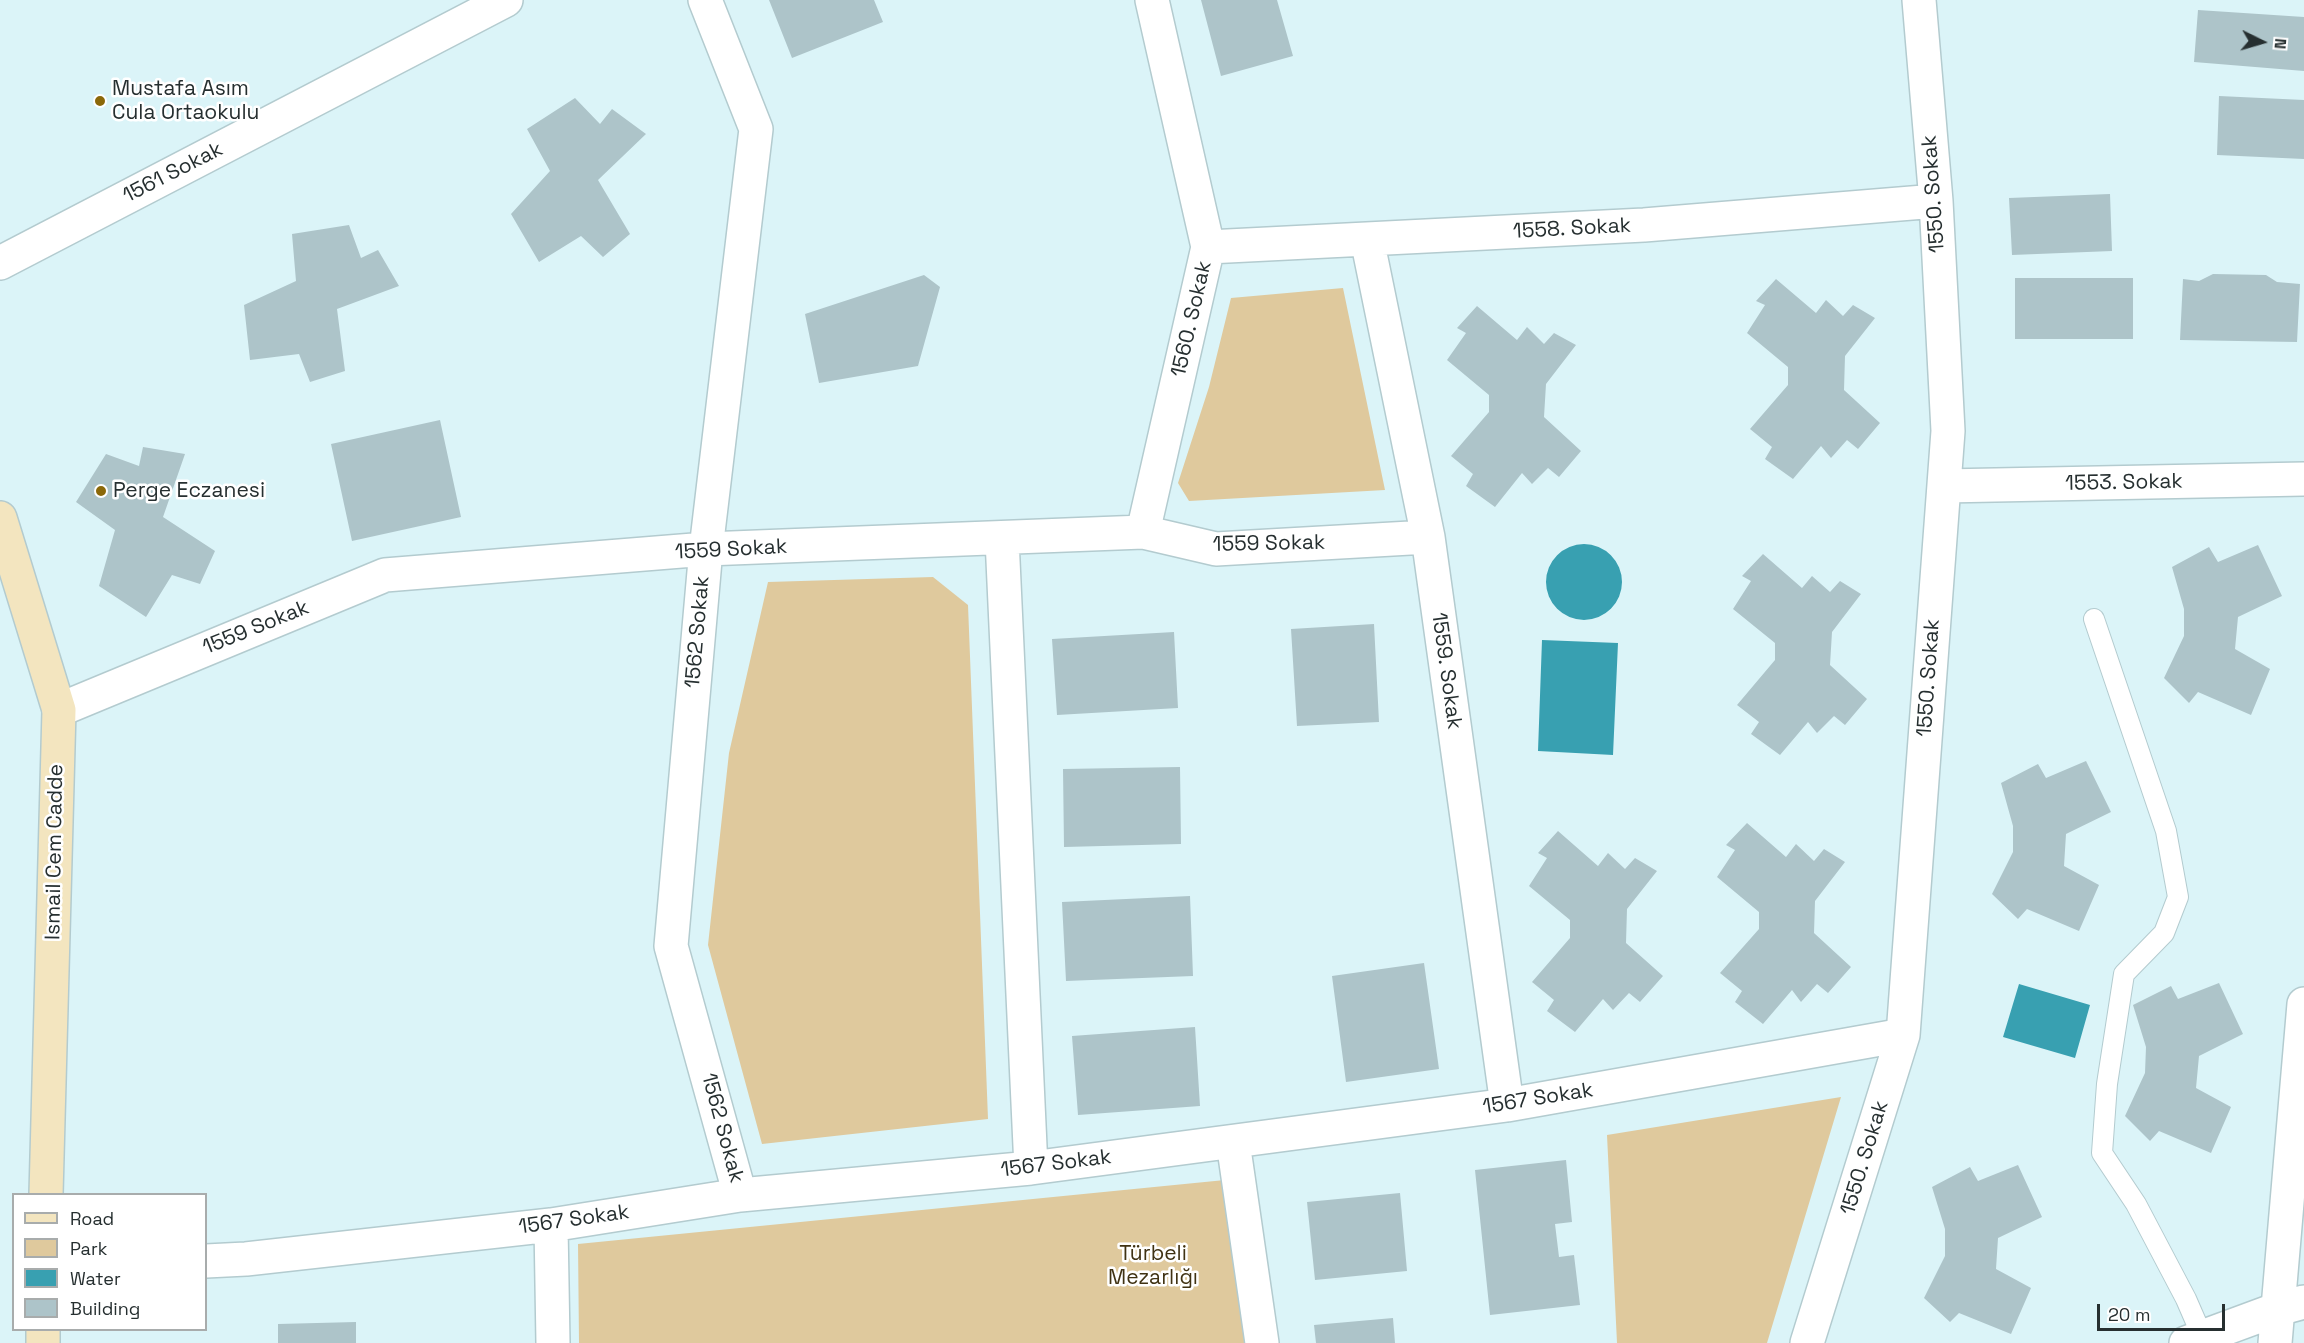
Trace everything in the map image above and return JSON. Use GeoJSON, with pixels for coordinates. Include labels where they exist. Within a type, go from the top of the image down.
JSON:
{"type":"FeatureCollection","features":[{"type":"Feature","properties":{"kind":"main road","name":"Ismail Cem Cadde"},"geometry":{"type":"LineString","coordinates":[[0,518],[59,710],[46,1193]]}},
{"type":"Feature","properties":{"kind":"street","name":"1561 Sokak"},"geometry":{"type":"LineString","coordinates":[[0,263],[506,0]]}},
{"type":"Feature","properties":{"kind":"street","name":"1562 Sokak"},"geometry":{"type":"LineString","coordinates":[[705,0],[756,129],[706,549],[671,946],[740,1195]]}},
{"type":"Feature","properties":{"kind":"street","name":"1560. Sokak"},"geometry":{"type":"LineString","coordinates":[[1143,532],[1208,247],[1152,0]]}},
{"type":"Feature","properties":{"kind":"street","name":"1550. Sokak"},"geometry":{"type":"LineString","coordinates":[[1807,1343],[1903,1035],[1948,431],[1936,201],[1919,0]]}},
{"type":"Feature","properties":{"kind":"street","name":"1558. Sokak"},"geometry":{"type":"LineString","coordinates":[[1208,247],[1644,225],[1936,201]]}},
{"type":"Feature","properties":{"kind":"street","name":"1559. Sokak"},"geometry":{"type":"LineString","coordinates":[[1367,239],[1428,537],[1507,1105]]}},
{"type":"Feature","properties":{"kind":"street","name":"1553. Sokak"},"geometry":{"type":"LineString","coordinates":[[1944,486],[2304,479]]}},
{"type":"Feature","properties":{"kind":"street","name":"1559 Sokak"},"geometry":{"type":"LineString","coordinates":[[59,710],[385,575],[706,549],[1143,532],[1216,549],[1428,537]]}},
{"type":"Feature","properties":{"kind":"street"},"geometry":{"type":"LineString","coordinates":[[1002,539],[1031,1168]]}},
{"type":"Feature","properties":{"kind":"street"},"geometry":{"type":"LineString","coordinates":[[2275,1343],[2291,1306],[2304,1004]]}},
{"type":"Feature","properties":{"kind":"street","name":"1567 Sokak"},"geometry":{"type":"LineString","coordinates":[[207,1261],[551,1225],[740,1195],[1031,1168],[1233,1142],[1507,1105],[1903,1035]]}},
{"type":"Feature","properties":{"kind":"street"},"geometry":{"type":"LineString","coordinates":[[1233,1142],[1262,1343]]}},
{"type":"Feature","properties":{"kind":"street"},"geometry":{"type":"LineString","coordinates":[[551,1225],[553,1343]]}},
{"type":"Feature","properties":{"kind":"street"},"geometry":{"type":"LineString","coordinates":[[2194,1341],[2291,1306]]}},
{"type":"Feature","properties":{"kind":"lane"},"geometry":{"type":"LineString","coordinates":[[2094,619],[2166,831],[2178,897],[2164,933],[2124,974],[2107,1084],[2102,1153],[2136,1204],[2186,1299],[2194,1341]]}},
{"type":"Feature","properties":{"kind":"green space"},"geometry":{"type":"Polygon","coordinates":[[[1343,288],[1385,490],[1189,501],[1178,483],[1209,387],[1231,298],[1343,288]]]}},
{"type":"Feature","properties":{"kind":"green space"},"geometry":{"type":"Polygon","coordinates":[[[933,577],[968,605],[988,1119],[762,1144],[708,945],[729,753],[768,582],[933,577]]]}},
{"type":"Feature","properties":{"kind":"green space"},"geometry":{"type":"Polygon","coordinates":[[[1841,1097],[1767,1343],[1617,1343],[1607,1135],[1841,1097]]]}},
{"type":"Feature","properties":{"kind":"green space","name":"Türbeli Mezarlığı"},"geometry":{"type":"Polygon","coordinates":[[[1225,1180],[1245,1343],[579,1343],[578,1244],[1225,1180]]]}},
{"type":"Feature","properties":{"kind":"water"},"geometry":{"type":"Polygon","coordinates":[[[1584,544],[1599,547],[1611,555],[1619,567],[1622,582],[1619,597],[1611,609],[1599,617],[1584,620],[1569,617],[1557,609],[1549,597],[1546,582],[1549,567],[1557,555],[1569,547],[1584,544]]]}},
{"type":"Feature","properties":{"kind":"water"},"geometry":{"type":"Polygon","coordinates":[[[1542,640],[1618,643],[1613,755],[1538,751],[1542,640]]]}},
{"type":"Feature","properties":{"kind":"water"},"geometry":{"type":"Polygon","coordinates":[[[2019,984],[2090,1005],[2075,1058],[2003,1037],[2019,984]]]}},
{"type":"Feature","properties":{"kind":"building"},"geometry":{"type":"Polygon","coordinates":[[[769,0],[874,0],[883,22],[792,58],[769,0]]]}},
{"type":"Feature","properties":{"kind":"building"},"geometry":{"type":"Polygon","coordinates":[[[1201,0],[1277,0],[1293,56],[1221,76],[1201,0]]]}},
{"type":"Feature","properties":{"kind":"building"},"geometry":{"type":"Polygon","coordinates":[[[2198,10],[2304,17],[2304,71],[2194,62],[2198,10]]]}},
{"type":"Feature","properties":{"kind":"building"},"geometry":{"type":"Polygon","coordinates":[[[2219,96],[2304,100],[2304,159],[2217,155],[2219,96]]]}},
{"type":"Feature","properties":{"kind":"building"},"geometry":{"type":"Polygon","coordinates":[[[575,98],[600,124],[612,109],[646,134],[598,180],[630,234],[603,257],[581,236],[539,262],[511,214],[550,171],[527,129],[575,98]]]}},
{"type":"Feature","properties":{"kind":"building"},"geometry":{"type":"Polygon","coordinates":[[[2110,194],[2112,251],[2012,255],[2009,198],[2110,194]]]}},
{"type":"Feature","properties":{"kind":"building"},"geometry":{"type":"Polygon","coordinates":[[[349,225],[361,258],[378,250],[399,286],[337,309],[345,371],[310,382],[299,354],[250,360],[244,305],[296,281],[292,234],[349,225]]]}},
{"type":"Feature","properties":{"kind":"building"},"geometry":{"type":"Polygon","coordinates":[[[2213,274],[2266,275],[2277,282],[2300,284],[2297,342],[2180,340],[2183,279],[2199,281],[2213,274]]]}},
{"type":"Feature","properties":{"kind":"building"},"geometry":{"type":"Polygon","coordinates":[[[924,275],[940,287],[918,366],[819,383],[805,314],[924,275]]]}},
{"type":"Feature","properties":{"kind":"building"},"geometry":{"type":"Polygon","coordinates":[[[2015,278],[2133,278],[2133,339],[2015,339],[2015,278]]]}},
{"type":"Feature","properties":{"kind":"building"},"geometry":{"type":"Polygon","coordinates":[[[1776,279],[1816,313],[1826,300],[1843,316],[1853,305],[1875,318],[1845,356],[1844,390],[1880,423],[1858,449],[1847,440],[1831,458],[1821,446],[1793,479],[1765,459],[1772,447],[1750,429],[1788,385],[1788,367],[1747,333],[1765,305],[1756,301],[1776,279]]]}},
{"type":"Feature","properties":{"kind":"building"},"geometry":{"type":"Polygon","coordinates":[[[1477,306],[1517,340],[1527,327],[1544,344],[1554,333],[1576,345],[1546,384],[1544,417],[1581,451],[1559,477],[1548,468],[1532,484],[1522,473],[1495,507],[1466,486],[1473,474],[1451,456],[1489,412],[1489,395],[1447,360],[1466,333],[1457,328],[1477,306]]]}},
{"type":"Feature","properties":{"kind":"building"},"geometry":{"type":"Polygon","coordinates":[[[440,420],[461,517],[352,541],[331,444],[440,420]]]}},
{"type":"Feature","properties":{"kind":"building"},"geometry":{"type":"Polygon","coordinates":[[[143,447],[185,454],[163,517],[215,551],[200,584],[172,575],[146,617],[99,586],[115,530],[76,502],[106,454],[139,466],[143,447]]]}},
{"type":"Feature","properties":{"kind":"building"},"geometry":{"type":"Polygon","coordinates":[[[2258,545],[2282,596],[2238,617],[2235,649],[2270,669],[2251,715],[2198,692],[2189,703],[2164,678],[2184,636],[2184,609],[2172,567],[2209,547],[2218,562],[2258,545]]]}},
{"type":"Feature","properties":{"kind":"building"},"geometry":{"type":"Polygon","coordinates":[[[1763,554],[1802,588],[1812,576],[1830,592],[1840,581],[1861,594],[1832,632],[1830,665],[1867,699],[1845,725],[1834,716],[1817,733],[1808,722],[1780,755],[1751,734],[1759,722],[1737,705],[1775,660],[1775,643],[1733,609],[1751,581],[1742,576],[1763,554]]]}},
{"type":"Feature","properties":{"kind":"building"},"geometry":{"type":"Polygon","coordinates":[[[1374,624],[1379,722],[1297,726],[1291,629],[1374,624]]]}},
{"type":"Feature","properties":{"kind":"building"},"geometry":{"type":"Polygon","coordinates":[[[1174,632],[1178,708],[1057,715],[1052,639],[1174,632]]]}},
{"type":"Feature","properties":{"kind":"building"},"geometry":{"type":"Polygon","coordinates":[[[2086,761],[2111,812],[2066,834],[2064,866],[2099,885],[2079,931],[2027,909],[2018,919],[1992,894],[2013,852],[2013,826],[2001,783],[2038,764],[2046,778],[2086,761]]]}},
{"type":"Feature","properties":{"kind":"building"},"geometry":{"type":"Polygon","coordinates":[[[1180,767],[1181,844],[1064,847],[1063,769],[1180,767]]]}},
{"type":"Feature","properties":{"kind":"building"},"geometry":{"type":"Polygon","coordinates":[[[1747,823],[1786,857],[1796,844],[1814,861],[1824,849],[1845,862],[1815,901],[1814,933],[1851,967],[1828,993],[1817,984],[1801,1002],[1792,990],[1763,1024],[1735,1002],[1742,991],[1720,973],[1759,929],[1759,912],[1717,877],[1735,850],[1726,845],[1747,823]]]}},
{"type":"Feature","properties":{"kind":"building"},"geometry":{"type":"Polygon","coordinates":[[[1558,831],[1598,866],[1608,853],[1625,869],[1635,858],[1657,871],[1627,909],[1626,943],[1663,976],[1640,1002],[1629,993],[1613,1010],[1603,999],[1575,1032],[1547,1011],[1554,1000],[1532,982],[1570,938],[1570,920],[1529,886],[1547,858],[1538,853],[1558,831]]]}},
{"type":"Feature","properties":{"kind":"building"},"geometry":{"type":"Polygon","coordinates":[[[1190,896],[1193,976],[1066,981],[1062,902],[1190,896]]]}},
{"type":"Feature","properties":{"kind":"building"},"geometry":{"type":"Polygon","coordinates":[[[1424,963],[1439,1069],[1346,1082],[1332,976],[1424,963]]]}},
{"type":"Feature","properties":{"kind":"building"},"geometry":{"type":"Polygon","coordinates":[[[2219,983],[2243,1034],[2199,1056],[2196,1088],[2231,1107],[2211,1153],[2159,1131],[2150,1141],[2125,1116],[2145,1073],[2146,1047],[2133,1005],[2171,986],[2178,999],[2219,983]]]}},
{"type":"Feature","properties":{"kind":"building"},"geometry":{"type":"Polygon","coordinates":[[[1195,1027],[1200,1106],[1078,1115],[1072,1036],[1195,1027]]]}},
{"type":"Feature","properties":{"kind":"building"},"geometry":{"type":"Polygon","coordinates":[[[1566,1160],[1572,1222],[1555,1224],[1559,1257],[1574,1255],[1580,1305],[1490,1315],[1475,1170],[1566,1160]]]}},
{"type":"Feature","properties":{"kind":"building"},"geometry":{"type":"Polygon","coordinates":[[[2018,1165],[2042,1217],[1998,1238],[1996,1269],[2031,1288],[2011,1334],[1959,1313],[1950,1322],[1924,1298],[1945,1256],[1945,1229],[1932,1187],[1970,1167],[1978,1181],[2018,1165]]]}},
{"type":"Feature","properties":{"kind":"building"},"geometry":{"type":"Polygon","coordinates":[[[1400,1193],[1407,1271],[1315,1280],[1307,1202],[1400,1193]]]}},
{"type":"Feature","properties":{"kind":"building"},"geometry":{"type":"Polygon","coordinates":[[[1393,1318],[1395,1343],[1316,1343],[1314,1325],[1393,1318]]]}},
{"type":"Feature","properties":{"kind":"building"},"geometry":{"type":"Polygon","coordinates":[[[356,1322],[356,1343],[278,1343],[278,1324],[356,1322]]]}},
{"type":"Feature","properties":{"kind":"place","name":"Mustafa Asım Cula Ortaokulu"},"geometry":{"type":"Point","coordinates":[100,101]}},
{"type":"Feature","properties":{"kind":"place","name":"Perge Eczanesi"},"geometry":{"type":"Point","coordinates":[101,491]}}]}
